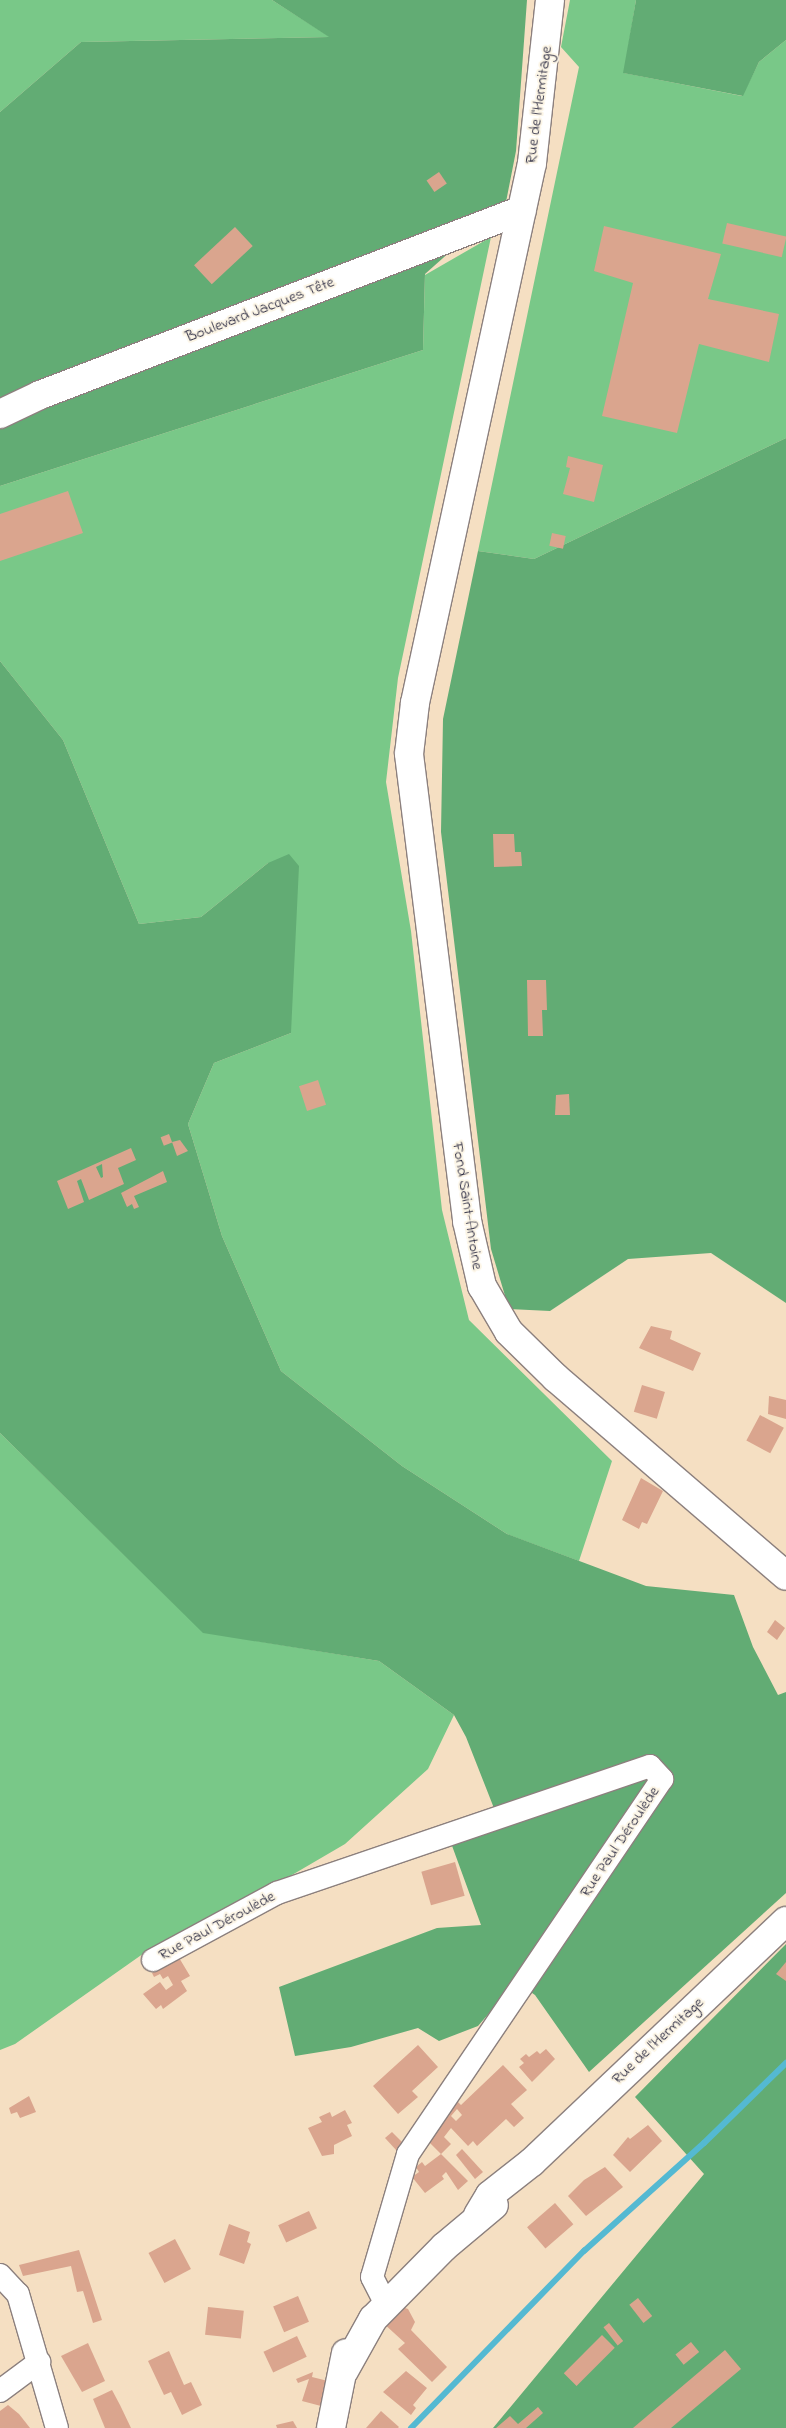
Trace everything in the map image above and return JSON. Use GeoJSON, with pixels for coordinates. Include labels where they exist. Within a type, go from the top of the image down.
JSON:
{"type":"FeatureCollection","features":[{"type":"Feature","properties":{"kind":"main road","name":"Rue de l'Hermitage"},"geometry":{"type":"LineString","coordinates":[[410,780],[409,754],[415,703],[532,163],[550,0]]}},
{"type":"Feature","properties":{"kind":"main road","name":"Boulevard Jacques Tête"},"geometry":{"type":"LineString","coordinates":[[0,414],[40,395],[522,210]]}},
{"type":"Feature","properties":{"kind":"main road","name":"Fond Saint-Antoine"},"geometry":{"type":"LineString","coordinates":[[410,780],[467,1221],[482,1286],[509,1332],[532,1356],[780,1571]]}},
{"type":"Feature","properties":{"kind":"main road","name":"Rue de l'Hermitage"},"geometry":{"type":"LineString","coordinates":[[332,2428],[344,2371],[382,2299],[444,2247],[478,2215],[498,2202],[521,2180],[532,2162],[786,1921]]}},
{"type":"Feature","properties":{"kind":"street","name":"Rue Paul Déroulède"},"geometry":{"type":"LineString","coordinates":[[153,1960],[277,1893],[650,1766],[662,1779],[408,2154],[372,2274],[382,2299]]}},
{"type":"Feature","properties":{"kind":"street"},"geometry":{"type":"LineString","coordinates":[[0,2276],[18,2294],[57,2428]]}},
{"type":"Feature","properties":{"kind":"street"},"geometry":{"type":"LineString","coordinates":[[0,2391],[39,2362]]}},
{"type":"Feature","properties":{"kind":"green space"},"geometry":{"type":"Polygon","coordinates":[[[0,0],[272,0],[330,37],[81,42],[0,112],[0,0]]]}},
{"type":"Feature","properties":{"kind":"green space"},"geometry":{"type":"Polygon","coordinates":[[[272,0],[527,0],[516,151],[506,202],[425,274],[423,350],[0,486],[0,112],[81,42],[329,37],[272,0]]]}},
{"type":"Feature","properties":{"kind":"green space"},"geometry":{"type":"Polygon","coordinates":[[[570,0],[636,0],[624,73],[742,96],[759,62],[786,40],[786,438],[534,559],[478,551],[579,67],[561,47],[570,0]]]}},
{"type":"Feature","properties":{"kind":"green space"},"geometry":{"type":"Polygon","coordinates":[[[636,0],[786,0],[786,40],[759,62],[743,96],[623,73],[636,0]]]}},
{"type":"Feature","properties":{"kind":"green space"},"geometry":{"type":"Polygon","coordinates":[[[491,237],[398,678],[386,782],[411,931],[442,1210],[469,1320],[612,1461],[579,1561],[507,1534],[402,1466],[281,1371],[222,1236],[188,1124],[214,1063],[291,1033],[268,863],[201,917],[139,924],[63,740],[0,661],[0,486],[423,350],[425,275],[491,237]]]}},
{"type":"Feature","properties":{"kind":"green space"},"geometry":{"type":"Polygon","coordinates":[[[786,438],[786,1303],[711,1253],[628,1259],[550,1311],[509,1309],[491,1249],[441,832],[443,719],[478,551],[534,559],[786,438]]]}},
{"type":"Feature","properties":{"kind":"green space"},"geometry":{"type":"Polygon","coordinates":[[[0,661],[63,740],[139,924],[201,917],[268,863],[289,854],[299,866],[291,1033],[214,1063],[188,1124],[222,1236],[281,1371],[402,1466],[507,1534],[646,1586],[734,1595],[753,1647],[778,1695],[786,1692],[786,1893],[589,2072],[535,1995],[516,1982],[478,2026],[439,2041],[418,2028],[351,2047],[295,2056],[279,1987],[437,1928],[481,1925],[451,1843],[501,1826],[466,1737],[454,1715],[379,1661],[203,1633],[0,1433],[0,661]]]}},
{"type":"Feature","properties":{"kind":"green space"},"geometry":{"type":"Polygon","coordinates":[[[0,1433],[203,1632],[379,1661],[454,1715],[428,1769],[345,1844],[268,1889],[147,1951],[15,2044],[0,2050],[0,1433]]]}},
{"type":"Feature","properties":{"kind":"green space"},"geometry":{"type":"Polygon","coordinates":[[[786,1944],[786,2428],[493,2428],[704,2174],[635,2097],[786,1944]]]}},
{"type":"Feature","properties":{"kind":"building"},"geometry":{"type":"Polygon","coordinates":[[[439,172],[447,184],[434,192],[427,180],[439,172]]]}},
{"type":"Feature","properties":{"kind":"building"},"geometry":{"type":"Polygon","coordinates":[[[727,223],[786,237],[782,257],[722,243],[727,223]]]}},
{"type":"Feature","properties":{"kind":"building"},"geometry":{"type":"Polygon","coordinates":[[[604,226],[721,254],[708,299],[779,314],[769,362],[699,344],[677,433],[602,416],[633,283],[594,271],[604,226]]]}},
{"type":"Feature","properties":{"kind":"building"},"geometry":{"type":"Polygon","coordinates":[[[235,227],[253,246],[212,284],[194,265],[235,227]]]}},
{"type":"Feature","properties":{"kind":"building"},"geometry":{"type":"Polygon","coordinates":[[[568,456],[603,465],[594,502],[563,494],[570,468],[566,467],[568,456]]]}},
{"type":"Feature","properties":{"kind":"building"},"geometry":{"type":"Polygon","coordinates":[[[68,491],[83,533],[0,561],[0,514],[68,491]]]}},
{"type":"Feature","properties":{"kind":"building"},"geometry":{"type":"Polygon","coordinates":[[[552,533],[566,536],[563,549],[549,546],[552,533]]]}},
{"type":"Feature","properties":{"kind":"building"},"geometry":{"type":"Polygon","coordinates":[[[493,834],[514,834],[515,852],[521,852],[522,866],[494,867],[493,834]]]}},
{"type":"Feature","properties":{"kind":"building"},"geometry":{"type":"Polygon","coordinates":[[[527,980],[546,980],[547,1010],[542,1010],[543,1036],[528,1036],[527,980]]]}},
{"type":"Feature","properties":{"kind":"building"},"geometry":{"type":"Polygon","coordinates":[[[318,1080],[326,1105],[307,1111],[299,1086],[318,1080]]]}},
{"type":"Feature","properties":{"kind":"building"},"geometry":{"type":"Polygon","coordinates":[[[569,1094],[570,1115],[555,1115],[556,1095],[569,1094]]]}},
{"type":"Feature","properties":{"kind":"building"},"geometry":{"type":"Polygon","coordinates":[[[169,1134],[172,1142],[164,1146],[161,1137],[169,1134]]]}},
{"type":"Feature","properties":{"kind":"building"},"geometry":{"type":"Polygon","coordinates":[[[180,1140],[188,1151],[177,1156],[172,1142],[180,1140]]]}},
{"type":"Feature","properties":{"kind":"building"},"geometry":{"type":"Polygon","coordinates":[[[131,1148],[136,1160],[118,1168],[124,1184],[89,1200],[81,1179],[77,1181],[84,1202],[68,1209],[57,1181],[131,1148]],[[102,1164],[96,1167],[101,1178],[103,1177],[102,1164]]]}},
{"type":"Feature","properties":{"kind":"building"},"geometry":{"type":"Polygon","coordinates":[[[163,1171],[167,1182],[134,1196],[139,1207],[134,1209],[132,1204],[127,1207],[121,1193],[163,1171]]]}},
{"type":"Feature","properties":{"kind":"building"},"geometry":{"type":"Polygon","coordinates":[[[651,1326],[672,1331],[670,1339],[701,1353],[693,1371],[639,1348],[651,1326]]]}},
{"type":"Feature","properties":{"kind":"building"},"geometry":{"type":"Polygon","coordinates":[[[642,1385],[665,1392],[657,1419],[634,1412],[642,1385]]]}},
{"type":"Feature","properties":{"kind":"building"},"geometry":{"type":"Polygon","coordinates":[[[769,1396],[786,1400],[786,1419],[768,1414],[769,1396]]]}},
{"type":"Feature","properties":{"kind":"building"},"geometry":{"type":"Polygon","coordinates":[[[760,1415],[784,1428],[770,1453],[746,1441],[760,1415]]]}},
{"type":"Feature","properties":{"kind":"building"},"geometry":{"type":"Polygon","coordinates":[[[641,1478],[663,1491],[647,1524],[642,1522],[639,1529],[622,1520],[641,1478]]]}},
{"type":"Feature","properties":{"kind":"building"},"geometry":{"type":"Polygon","coordinates":[[[775,1620],[785,1628],[777,1640],[767,1632],[775,1620]]]}},
{"type":"Feature","properties":{"kind":"building"},"geometry":{"type":"Polygon","coordinates":[[[455,1862],[465,1896],[431,1905],[421,1872],[455,1862]]]}},
{"type":"Feature","properties":{"kind":"building"},"geometry":{"type":"Polygon","coordinates":[[[178,1956],[190,1976],[181,1981],[187,1991],[163,2009],[161,2005],[156,2009],[143,1994],[160,1982],[166,1990],[173,1985],[168,1976],[163,1979],[160,1974],[154,1977],[152,1973],[178,1956]]]}},
{"type":"Feature","properties":{"kind":"building"},"geometry":{"type":"Polygon","coordinates":[[[786,1962],[786,1981],[776,1974],[786,1962]]]}},
{"type":"Feature","properties":{"kind":"building"},"geometry":{"type":"Polygon","coordinates":[[[418,2045],[438,2067],[412,2091],[418,2097],[398,2114],[373,2086],[418,2045]]]}},
{"type":"Feature","properties":{"kind":"building"},"geometry":{"type":"Polygon","coordinates":[[[546,2049],[555,2059],[532,2082],[519,2067],[524,2063],[520,2059],[526,2054],[529,2057],[537,2051],[540,2054],[546,2049]]]}},
{"type":"Feature","properties":{"kind":"building"},"geometry":{"type":"Polygon","coordinates":[[[503,2065],[527,2090],[511,2104],[524,2118],[514,2127],[506,2119],[477,2146],[473,2141],[468,2146],[451,2128],[444,2137],[451,2144],[441,2154],[428,2141],[456,2100],[461,2105],[503,2065]],[[457,2109],[451,2116],[456,2121],[462,2115],[457,2109]]]}},
{"type":"Feature","properties":{"kind":"building"},"geometry":{"type":"Polygon","coordinates":[[[29,2096],[36,2112],[20,2118],[17,2112],[11,2114],[9,2108],[29,2096]]]}},
{"type":"Feature","properties":{"kind":"building"},"geometry":{"type":"Polygon","coordinates":[[[345,2110],[352,2123],[347,2125],[352,2136],[334,2145],[334,2154],[322,2156],[308,2128],[322,2122],[319,2117],[330,2112],[332,2117],[345,2110]]]}},
{"type":"Feature","properties":{"kind":"building"},"geometry":{"type":"Polygon","coordinates":[[[648,2125],[662,2141],[630,2172],[613,2155],[628,2137],[630,2139],[648,2125]]]}},
{"type":"Feature","properties":{"kind":"building"},"geometry":{"type":"Polygon","coordinates":[[[392,2132],[402,2142],[397,2151],[385,2138],[392,2132]]]}},
{"type":"Feature","properties":{"kind":"building"},"geometry":{"type":"Polygon","coordinates":[[[462,2149],[483,2172],[475,2179],[456,2155],[462,2149]]]}},
{"type":"Feature","properties":{"kind":"building"},"geometry":{"type":"Polygon","coordinates":[[[441,2154],[468,2181],[458,2190],[446,2172],[442,2176],[444,2179],[425,2193],[412,2177],[419,2172],[416,2167],[422,2162],[425,2166],[441,2154]]]}},
{"type":"Feature","properties":{"kind":"building"},"geometry":{"type":"Polygon","coordinates":[[[605,2167],[623,2187],[586,2216],[568,2196],[584,2180],[605,2167]]]}},
{"type":"Feature","properties":{"kind":"building"},"geometry":{"type":"Polygon","coordinates":[[[555,2203],[573,2224],[545,2248],[527,2227],[555,2203]]]}},
{"type":"Feature","properties":{"kind":"building"},"geometry":{"type":"Polygon","coordinates":[[[309,2211],[317,2228],[286,2243],[278,2225],[309,2211]]]}},
{"type":"Feature","properties":{"kind":"building"},"geometry":{"type":"Polygon","coordinates":[[[229,2224],[250,2232],[247,2242],[251,2244],[244,2264],[219,2255],[229,2224]]]}},
{"type":"Feature","properties":{"kind":"building"},"geometry":{"type":"Polygon","coordinates":[[[175,2239],[191,2269],[164,2283],[149,2253],[175,2239]]]}},
{"type":"Feature","properties":{"kind":"building"},"geometry":{"type":"Polygon","coordinates":[[[79,2250],[102,2320],[93,2323],[83,2291],[77,2292],[71,2266],[23,2276],[19,2265],[79,2250]]]}},
{"type":"Feature","properties":{"kind":"building"},"geometry":{"type":"Polygon","coordinates":[[[298,2296],[309,2322],[284,2332],[273,2307],[298,2296]]]}},
{"type":"Feature","properties":{"kind":"building"},"geometry":{"type":"Polygon","coordinates":[[[638,2298],[652,2316],[643,2323],[629,2305],[638,2298]]]}},
{"type":"Feature","properties":{"kind":"building"},"geometry":{"type":"Polygon","coordinates":[[[208,2307],[244,2311],[241,2339],[205,2335],[208,2307]]]}},
{"type":"Feature","properties":{"kind":"building"},"geometry":{"type":"Polygon","coordinates":[[[402,2307],[408,2309],[415,2322],[411,2330],[447,2367],[432,2382],[398,2349],[405,2343],[382,2322],[402,2307]]]}},
{"type":"Feature","properties":{"kind":"building"},"geometry":{"type":"Polygon","coordinates":[[[609,2323],[623,2341],[618,2345],[603,2327],[609,2323]]]}},
{"type":"Feature","properties":{"kind":"building"},"geometry":{"type":"Polygon","coordinates":[[[602,2335],[615,2348],[577,2386],[564,2373],[602,2335]]]}},
{"type":"Feature","properties":{"kind":"building"},"geometry":{"type":"Polygon","coordinates":[[[297,2336],[307,2357],[273,2372],[263,2352],[297,2336]]]}},
{"type":"Feature","properties":{"kind":"building"},"geometry":{"type":"Polygon","coordinates":[[[691,2342],[699,2352],[684,2365],[675,2355],[691,2342]]]}},
{"type":"Feature","properties":{"kind":"building"},"geometry":{"type":"Polygon","coordinates":[[[88,2343],[105,2381],[82,2392],[61,2356],[88,2343]]]}},
{"type":"Feature","properties":{"kind":"building"},"geometry":{"type":"Polygon","coordinates":[[[725,2350],[741,2369],[671,2428],[633,2428],[725,2350]]]}},
{"type":"Feature","properties":{"kind":"building"},"geometry":{"type":"Polygon","coordinates":[[[169,2351],[184,2385],[191,2382],[202,2405],[182,2415],[171,2392],[164,2395],[148,2361],[169,2351]]]}},
{"type":"Feature","properties":{"kind":"building"},"geometry":{"type":"Polygon","coordinates":[[[406,2371],[427,2388],[413,2405],[416,2408],[411,2415],[383,2392],[406,2371]]]}},
{"type":"Feature","properties":{"kind":"building"},"geometry":{"type":"Polygon","coordinates":[[[313,2372],[312,2377],[328,2381],[321,2406],[302,2401],[309,2379],[298,2383],[296,2379],[313,2372]]]}},
{"type":"Feature","properties":{"kind":"building"},"geometry":{"type":"Polygon","coordinates":[[[112,2390],[131,2428],[105,2428],[93,2399],[112,2390]]]}},
{"type":"Feature","properties":{"kind":"building"},"geometry":{"type":"Polygon","coordinates":[[[8,2405],[19,2414],[30,2428],[0,2428],[0,2411],[8,2405]]]}},
{"type":"Feature","properties":{"kind":"building"},"geometry":{"type":"Polygon","coordinates":[[[538,2407],[543,2413],[526,2428],[496,2428],[510,2416],[518,2424],[538,2407]]]}},
{"type":"Feature","properties":{"kind":"building"},"geometry":{"type":"Polygon","coordinates":[[[381,2411],[399,2427],[366,2428],[381,2411]]]}},
{"type":"Feature","properties":{"kind":"building"},"geometry":{"type":"Polygon","coordinates":[[[293,2421],[297,2428],[277,2428],[276,2425],[293,2421]]]}},
{"type":"Feature","properties":{"kind":"waterway"},"geometry":{"type":"LineString","coordinates":[[411,2428],[584,2251],[704,2143],[786,2063]]}}]}
